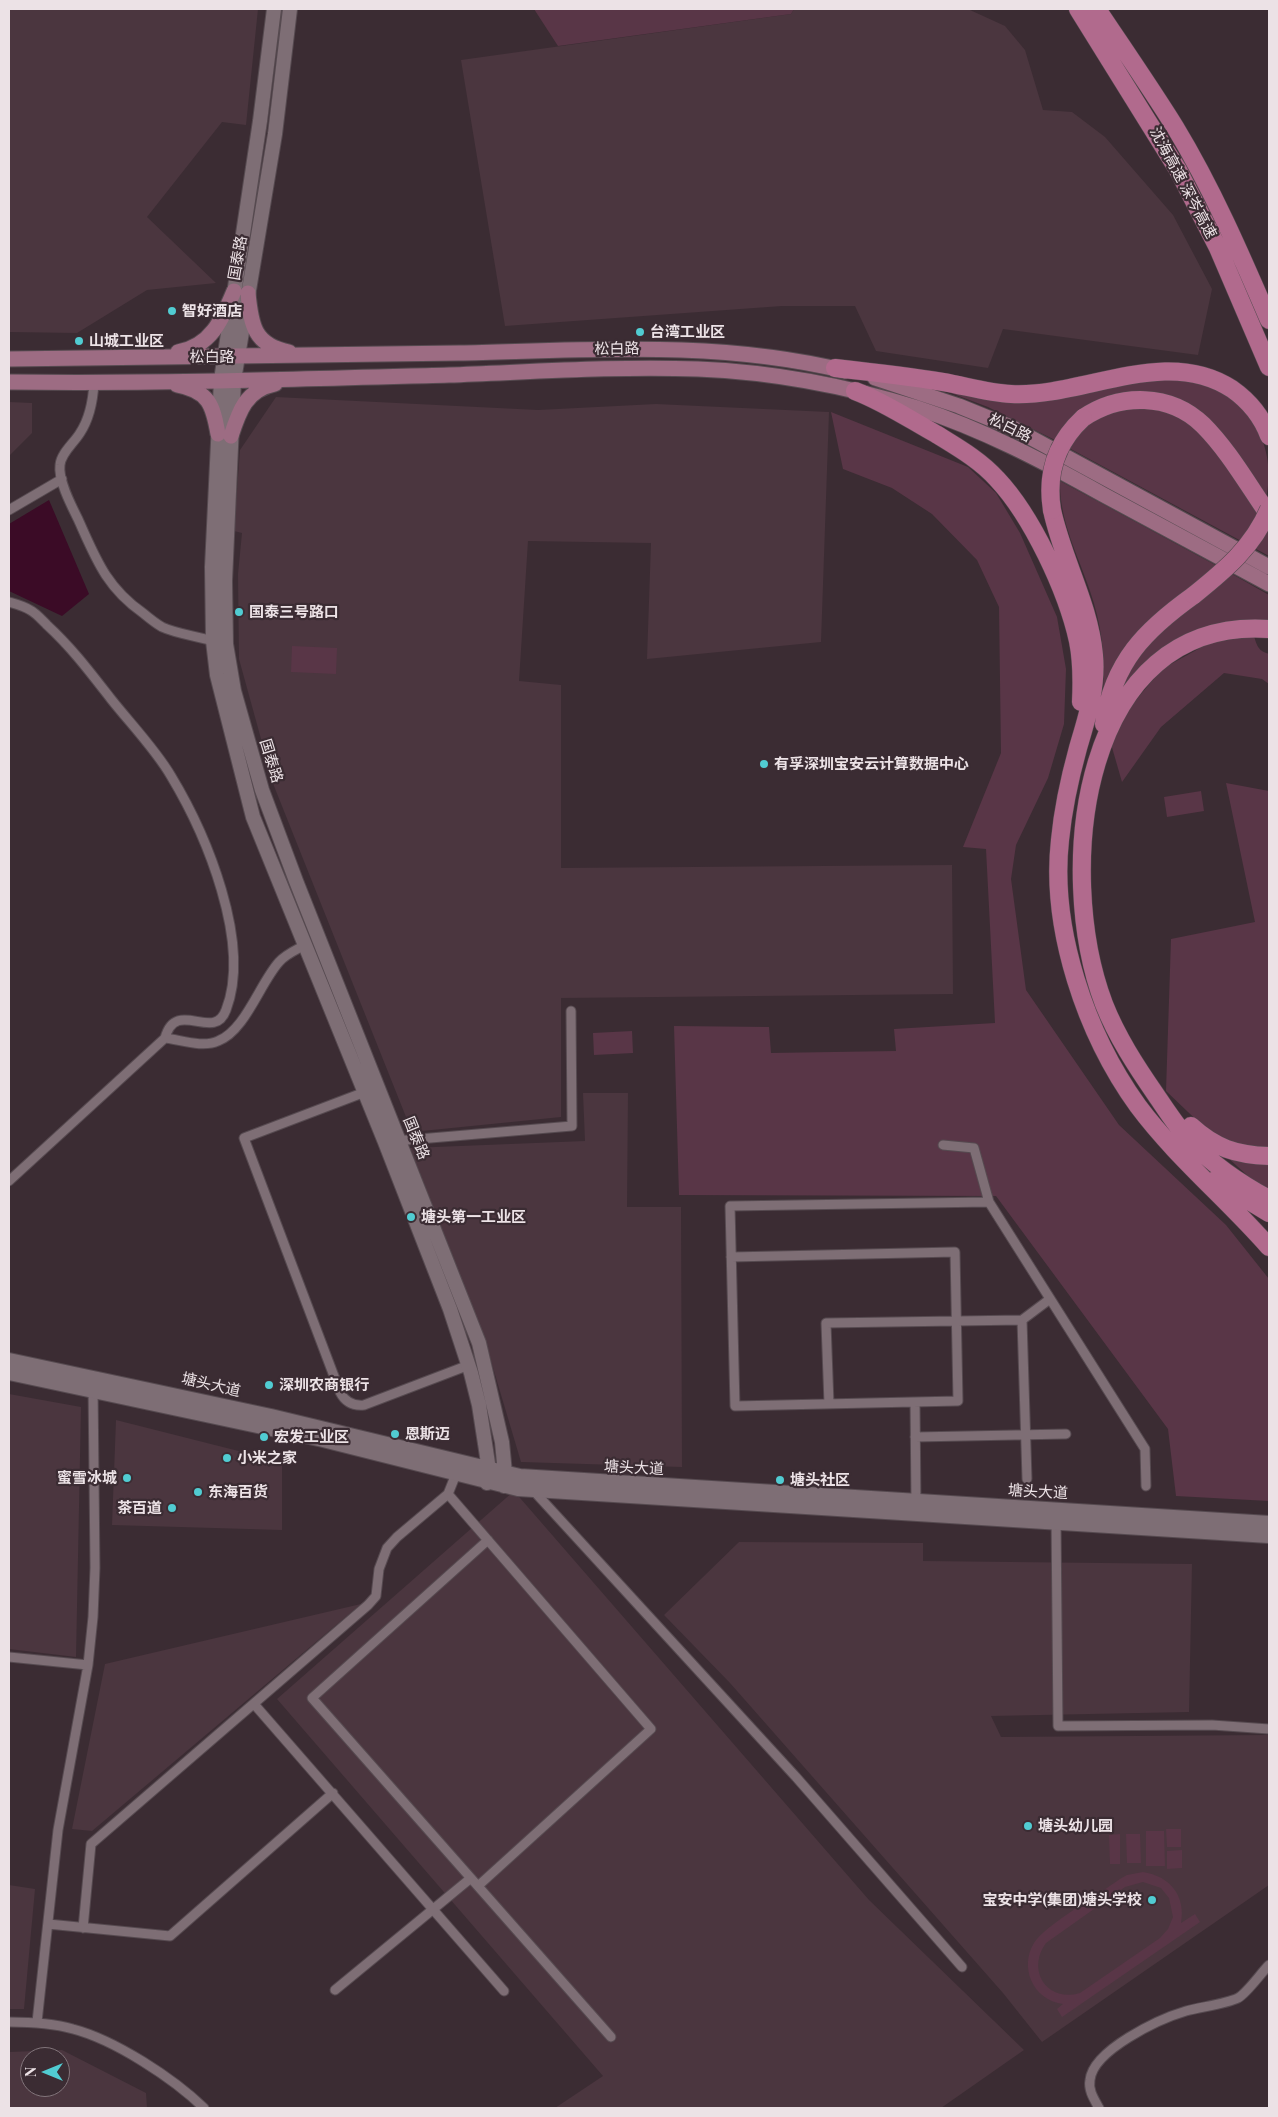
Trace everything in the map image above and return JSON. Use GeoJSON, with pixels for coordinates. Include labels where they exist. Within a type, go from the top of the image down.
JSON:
{"type":"FeatureCollection","features":[{"type":"Feature","properties":{"kind":"highway","name":"沈海高速 深岑高速"},"geometry":{"type":"LineString","coordinates":[[1078,9],[1178,170],[1218,248],[1269,367]]}},
{"type":"Feature","properties":{"kind":"highway","name":"沈海高速 深岑高速"},"geometry":{"type":"LineString","coordinates":[[1097,9],[1175,128],[1193,160],[1240,255],[1269,320]]}},
{"type":"Feature","properties":{"kind":"highway"},"geometry":{"type":"LineString","coordinates":[[835,368],[926,379],[985,391],[1016,394],[1051,391],[1147,374],[1183,372],[1202,375],[1219,381],[1249,402],[1269,436]]}},
{"type":"Feature","properties":{"kind":"highway"},"geometry":{"type":"LineString","coordinates":[[855,391],[894,408],[980,462],[1010,493],[1023,512],[1066,601],[1078,642],[1082,686],[1078,747]]}},
{"type":"Feature","properties":{"kind":"highway"},"geometry":{"type":"LineString","coordinates":[[1269,515],[1215,439],[1192,416],[1160,402],[1143,399],[1124,400],[1106,405],[1083,418],[1065,437],[1054,459],[1050,483],[1052,510],[1087,613],[1094,658],[1092,698],[1078,747],[1064,813],[1058,871],[1061,914],[1076,978],[1101,1043],[1127,1088],[1158,1130],[1269,1247]]}},
{"type":"Feature","properties":{"kind":"highway"},"geometry":{"type":"LineString","coordinates":[[1269,510],[1254,539],[1240,555],[1194,595],[1175,608],[1141,639],[1121,667],[1108,703],[1085,828],[1082,876],[1085,930],[1094,972],[1112,1023],[1123,1046],[1191,1141],[1230,1174],[1269,1199]]}},
{"type":"Feature","properties":{"kind":"highway"},"geometry":{"type":"LineString","coordinates":[[1100,752],[1118,709],[1131,689],[1157,662],[1189,642],[1206,636],[1234,629],[1269,629]]}},
{"type":"Feature","properties":{"kind":"highway"},"geometry":{"type":"LineString","coordinates":[[1155,1093],[1206,1139],[1220,1147],[1246,1154],[1269,1156]]}},
{"type":"Feature","properties":{"kind":"highway"},"geometry":{"type":"LineString","coordinates":[[1190,1163],[1269,1214]]}},
{"type":"Feature","properties":{"kind":"main road"},"geometry":{"type":"LineString","coordinates":[[242,292],[252,325],[258,334],[272,347],[305,356]]}},
{"type":"Feature","properties":{"kind":"main road"},"geometry":{"type":"LineString","coordinates":[[152,358],[195,347],[206,339],[220,324],[242,292]]}},
{"type":"Feature","properties":{"kind":"main road","name":"松白路"},"geometry":{"type":"LineString","coordinates":[[9,359],[673,349],[760,355],[835,368],[931,396],[1006,425],[1269,567]]}},
{"type":"Feature","properties":{"kind":"main road","name":"松白路"},"geometry":{"type":"LineString","coordinates":[[9,382],[94,383],[292,380],[700,369],[774,376],[855,391],[919,409],[993,438],[1067,474],[1269,584]]}},
{"type":"Feature","properties":{"kind":"main road"},"geometry":{"type":"LineString","coordinates":[[225,435],[250,395],[269,385],[292,380]]}},
{"type":"Feature","properties":{"kind":"main road"},"geometry":{"type":"LineString","coordinates":[[143,382],[185,387],[202,394],[213,408],[225,435]]}},
{"type":"Feature","properties":{"kind":"street","name":"国泰路"},"geometry":{"type":"LineString","coordinates":[[242,292],[274,9]]}},
{"type":"Feature","properties":{"kind":"street","name":"国泰路"},"geometry":{"type":"LineString","coordinates":[[290,9],[275,134],[230,357],[225,435],[212,567],[213,641],[217,675],[253,816],[385,1142],[450,1309],[479,1405],[488,1476]]}},
{"type":"Feature","properties":{"kind":"street"},"geometry":{"type":"LineString","coordinates":[[94,383],[94,396],[84,426],[60,463],[62,479],[68,498],[102,571],[117,592],[131,605],[162,627],[213,641]]}},
{"type":"Feature","properties":{"kind":"street","name":"国泰路"},"geometry":{"type":"LineString","coordinates":[[225,435],[226,644],[234,691],[262,790],[296,881],[479,1343],[502,1442],[505,1480]]}},
{"type":"Feature","properties":{"kind":"street"},"geometry":{"type":"LineString","coordinates":[[9,510],[62,479]]}},
{"type":"Feature","properties":{"kind":"street"},"geometry":{"type":"LineString","coordinates":[[9,602],[31,610],[71,647],[171,775],[197,824],[217,875],[231,928],[233,956],[232,983],[227,1009],[222,1017],[216,1022],[207,1023],[185,1019],[171,1023],[164,1038],[9,1181]]}},
{"type":"Feature","properties":{"kind":"street"},"geometry":{"type":"LineString","coordinates":[[164,1038],[202,1044],[218,1042],[231,1034],[280,961],[292,951],[305,945]]}},
{"type":"Feature","properties":{"kind":"street"},"geometry":{"type":"LineString","coordinates":[[385,1142],[572,1126],[571,1012]]}},
{"type":"Feature","properties":{"kind":"street"},"geometry":{"type":"LineString","coordinates":[[364,1092],[244,1138],[340,1392],[347,1402],[358,1406],[364,1405],[468,1366]]}},
{"type":"Feature","properties":{"kind":"street"},"geometry":{"type":"LineString","coordinates":[[943,1145],[974,1148],[989,1202],[1145,1449],[1146,1486]]}},
{"type":"Feature","properties":{"kind":"street"},"geometry":{"type":"LineString","coordinates":[[731,1257],[955,1252],[958,1401],[735,1406],[731,1257],[730,1206],[989,1202]]}},
{"type":"Feature","properties":{"kind":"street"},"geometry":{"type":"LineString","coordinates":[[829,1404],[826,1322],[1022,1320],[1050,1299]]}},
{"type":"Feature","properties":{"kind":"street"},"geometry":{"type":"LineString","coordinates":[[1022,1320],[1027,1479]]}},
{"type":"Feature","properties":{"kind":"street","name":"塘头大道"},"geometry":{"type":"LineString","coordinates":[[9,1360],[93,1384]]}},
{"type":"Feature","properties":{"kind":"street","name":"塘头大道"},"geometry":{"type":"LineString","coordinates":[[9,1373],[93,1384],[271,1416],[505,1480],[534,1491],[1056,1516],[1269,1523]]}},
{"type":"Feature","properties":{"kind":"street"},"geometry":{"type":"LineString","coordinates":[[37,2022],[58,1830],[88,1665],[93,1617],[95,1568],[93,1384]]}},
{"type":"Feature","properties":{"kind":"street"},"geometry":{"type":"LineString","coordinates":[[915,1402],[916,1508]]}},
{"type":"Feature","properties":{"kind":"street"},"geometry":{"type":"LineString","coordinates":[[915,1437],[1066,1434]]}},
{"type":"Feature","properties":{"kind":"street"},"geometry":{"type":"LineString","coordinates":[[83,1928],[91,1844],[368,1605],[376,1596],[379,1569],[388,1548],[397,1537],[448,1494],[459,1468]]}},
{"type":"Feature","properties":{"kind":"street"},"geometry":{"type":"LineString","coordinates":[[520,1476],[796,1777],[962,1967]]}},
{"type":"Feature","properties":{"kind":"street","name":"塘头大道"},"geometry":{"type":"LineString","coordinates":[[505,1480],[520,1476],[916,1508]]}},
{"type":"Feature","properties":{"kind":"street"},"geometry":{"type":"LineString","coordinates":[[448,1494],[651,1729],[478,1886]]}},
{"type":"Feature","properties":{"kind":"street"},"geometry":{"type":"LineString","coordinates":[[1056,1516],[1058,1726],[1212,1725],[1269,1729]]}},
{"type":"Feature","properties":{"kind":"street","name":"塘头大道"},"geometry":{"type":"LineString","coordinates":[[1056,1516],[1269,1536]]}},
{"type":"Feature","properties":{"kind":"street"},"geometry":{"type":"LineString","coordinates":[[488,1540],[312,1698],[611,2037]]}},
{"type":"Feature","properties":{"kind":"street"},"geometry":{"type":"LineString","coordinates":[[9,1657],[88,1665]]}},
{"type":"Feature","properties":{"kind":"street"},"geometry":{"type":"LineString","coordinates":[[254,1704],[504,1991]]}},
{"type":"Feature","properties":{"kind":"street"},"geometry":{"type":"LineString","coordinates":[[48,1924],[170,1936],[333,1793]]}},
{"type":"Feature","properties":{"kind":"street"},"geometry":{"type":"LineString","coordinates":[[334,1990],[471,1878]]}},
{"type":"Feature","properties":{"kind":"street"},"geometry":{"type":"LineString","coordinates":[[1099,2108],[1090,2090],[1090,2080],[1092,2071],[1104,2056],[1135,2033],[1151,2024],[1186,2011],[1238,1998],[1269,1965]]}},
{"type":"Feature","properties":{"kind":"street"},"geometry":{"type":"LineString","coordinates":[[9,2022],[37,2022],[75,2029],[107,2042],[187,2092],[204,2108]]}},
{"type":"Feature","properties":{"kind":"shaded area"},"geometry":{"type":"Polygon","coordinates":[[[9,9],[258,9],[246,125],[222,122],[147,217],[216,283],[147,290],[77,333],[9,332],[9,9]]]}},
{"type":"Feature","properties":{"kind":"shaded area"},"geometry":{"type":"Polygon","coordinates":[[[534,9],[794,9],[791,14],[558,46],[534,9]]]}},
{"type":"Feature","properties":{"kind":"shaded area","name":"台湾工业区"},"geometry":{"type":"Polygon","coordinates":[[[794,9],[970,10],[1005,26],[1025,50],[1043,110],[1072,112],[1105,137],[1173,215],[1212,289],[1198,355],[1003,329],[988,368],[876,351],[855,306],[782,306],[505,326],[461,60],[791,14],[794,9]]]}},
{"type":"Feature","properties":{"kind":"shaded area"},"geometry":{"type":"Polygon","coordinates":[[[1166,378],[1187,379],[1218,389],[1246,412],[1264,443],[1268,461],[1269,480],[1266,499],[1233,451],[1143,393],[1055,440],[988,407],[927,384],[974,395],[1166,378]]]}},
{"type":"Feature","properties":{"kind":"shaded area"},"geometry":{"type":"Polygon","coordinates":[[[276,397],[538,410],[656,404],[829,412],[821,642],[647,659],[651,543],[528,541],[519,681],[561,685],[561,868],[952,865],[953,994],[561,998],[561,1117],[412,1132],[274,786],[239,659],[238,574],[242,533],[234,531],[240,450],[276,397]]]}},
{"type":"Feature","properties":{"kind":"shaded area"},"geometry":{"type":"Polygon","coordinates":[[[9,402],[32,403],[32,433],[9,456],[9,402]]]}},
{"type":"Feature","properties":{"kind":"shaded area"},"geometry":{"type":"Polygon","coordinates":[[[1125,406],[1159,408],[1188,421],[1210,443],[1269,526],[1269,556],[1067,447],[1087,423],[1125,406]]]}},
{"type":"Feature","properties":{"kind":"shaded area"},"geometry":{"type":"Polygon","coordinates":[[[831,412],[968,467],[996,493],[1020,533],[1057,617],[1066,669],[1064,724],[1048,778],[1016,845],[1011,879],[1026,990],[1119,1125],[1226,1225],[1269,1279],[1269,1501],[1176,1496],[1168,1429],[996,1196],[679,1195],[674,1026],[769,1027],[771,1053],[896,1051],[894,1029],[995,1023],[986,849],[963,847],[1001,753],[999,607],[977,560],[932,514],[892,488],[843,469],[831,412]]]}},
{"type":"Feature","properties":{"kind":"shaded area"},"geometry":{"type":"Polygon","coordinates":[[[1060,481],[1219,567],[1166,606],[1135,634],[1122,650],[1111,669],[1103,690],[1104,665],[1100,628],[1090,591],[1066,523],[1060,481]]]}},
{"type":"Feature","properties":{"kind":"shaded area"},"geometry":{"type":"Polygon","coordinates":[[[49,500],[89,594],[62,616],[9,591],[9,524],[49,500]]]}},
{"type":"Feature","properties":{"kind":"shaded area"},"geometry":{"type":"Polygon","coordinates":[[[1232,574],[1269,595],[1269,621],[1225,623],[1204,628],[1184,636],[1148,659],[1133,674],[1120,692],[1137,657],[1158,634],[1232,574]]]}},
{"type":"Feature","properties":{"kind":"shaded area"},"geometry":{"type":"Polygon","coordinates":[[[1254,636],[1259,648],[1269,654],[1269,684],[1262,679],[1224,673],[1161,727],[1122,782],[1111,744],[1125,713],[1162,669],[1209,643],[1254,636]]]}},
{"type":"Feature","properties":{"kind":"shaded area"},"geometry":{"type":"Polygon","coordinates":[[[292,646],[337,648],[336,674],[291,672],[292,646]]]}},
{"type":"Feature","properties":{"kind":"shaded area"},"geometry":{"type":"Polygon","coordinates":[[[1226,783],[1269,791],[1269,1148],[1239,1145],[1210,1133],[1166,1091],[1171,939],[1255,922],[1226,783]]]}},
{"type":"Feature","properties":{"kind":"shaded area"},"geometry":{"type":"Polygon","coordinates":[[[1201,791],[1204,811],[1167,817],[1164,797],[1201,791]]]}},
{"type":"Feature","properties":{"kind":"shaded area"},"geometry":{"type":"Polygon","coordinates":[[[632,1031],[633,1053],[594,1055],[593,1033],[632,1031]]]}},
{"type":"Feature","properties":{"kind":"shaded area","name":"塘头第一工业区"},"geometry":{"type":"Polygon","coordinates":[[[583,1093],[628,1093],[627,1207],[681,1207],[682,1467],[521,1462],[483,1334],[410,1148],[585,1141],[583,1093]]]}},
{"type":"Feature","properties":{"kind":"shaded area"},"geometry":{"type":"Polygon","coordinates":[[[1226,1156],[1269,1164],[1269,1190],[1249,1177],[1226,1156]]]}},
{"type":"Feature","properties":{"kind":"shaded area"},"geometry":{"type":"Polygon","coordinates":[[[9,1394],[81,1407],[76,1657],[9,1649],[9,1394]]]}},
{"type":"Feature","properties":{"kind":"shaded area","name":"东海百货"},"geometry":{"type":"Polygon","coordinates":[[[116,1420],[282,1462],[282,1530],[112,1525],[116,1420]]]}},
{"type":"Feature","properties":{"kind":"shaded area"},"geometry":{"type":"Polygon","coordinates":[[[514,1491],[869,1900],[1024,2050],[941,2108],[555,2108],[603,2076],[277,1699],[514,1491]]]}},
{"type":"Feature","properties":{"kind":"shaded area"},"geometry":{"type":"Polygon","coordinates":[[[739,1542],[923,1543],[923,1561],[1192,1564],[1189,1712],[991,1716],[1001,1737],[1269,1735],[1269,1885],[1042,2042],[1003,1993],[730,1683],[664,1615],[739,1542]]]}},
{"type":"Feature","properties":{"kind":"shaded area"},"geometry":{"type":"Polygon","coordinates":[[[361,1604],[92,1831],[72,1829],[105,1664],[361,1604]]]}},
{"type":"Feature","properties":{"kind":"shaded area"},"geometry":{"type":"Polygon","coordinates":[[[1166,1829],[1181,1829],[1181,1847],[1167,1847],[1166,1829]]]}},
{"type":"Feature","properties":{"kind":"shaded area"},"geometry":{"type":"Polygon","coordinates":[[[1146,1831],[1164,1831],[1165,1866],[1146,1866],[1146,1831]]]}},
{"type":"Feature","properties":{"kind":"shaded area"},"geometry":{"type":"Polygon","coordinates":[[[1120,1834],[1120,1864],[1110,1864],[1109,1835],[1120,1834]]]}},
{"type":"Feature","properties":{"kind":"shaded area"},"geometry":{"type":"Polygon","coordinates":[[[1126,1834],[1140,1834],[1141,1863],[1127,1863],[1126,1834]]]}},
{"type":"Feature","properties":{"kind":"shaded area"},"geometry":{"type":"Polygon","coordinates":[[[1182,1850],[1182,1868],[1167,1869],[1167,1851],[1182,1850]]]}},
{"type":"Feature","properties":{"kind":"shaded area"},"geometry":{"type":"Polygon","coordinates":[[[1143,1872],[1161,1878],[1174,1889],[1178,1896],[1182,1913],[1181,1923],[1195,1914],[1200,1922],[1062,2017],[1057,2009],[1063,2004],[1044,1996],[1031,1980],[1028,1971],[1028,1961],[1032,1947],[1049,1928],[1127,1875],[1143,1872]],[[1143,1882],[1125,1887],[1046,1943],[1040,1953],[1038,1964],[1043,1982],[1049,1989],[1058,1993],[1068,1995],[1080,1993],[1160,1938],[1168,1929],[1173,1917],[1169,1898],[1161,1888],[1143,1882]]]}},
{"type":"Feature","properties":{"kind":"shaded area"},"geometry":{"type":"Polygon","coordinates":[[[9,1885],[35,1889],[24,2009],[9,2009],[9,1885]]]}},
{"type":"Feature","properties":{"kind":"shaded area"},"geometry":{"type":"Polygon","coordinates":[[[9,2052],[20,2052],[20,2097],[70,2097],[70,2054],[146,2093],[147,2108],[9,2108],[9,2052]]]}},
{"type":"Feature","properties":{"kind":"place","name":"智好酒店"},"geometry":{"type":"Point","coordinates":[172,311]}},
{"type":"Feature","properties":{"kind":"place","name":"台湾工业区"},"geometry":{"type":"Point","coordinates":[640,332]}},
{"type":"Feature","properties":{"kind":"place","name":"山城工业区"},"geometry":{"type":"Point","coordinates":[79,341]}},
{"type":"Feature","properties":{"kind":"place","name":"国泰三号路口"},"geometry":{"type":"Point","coordinates":[239,612]}},
{"type":"Feature","properties":{"kind":"place","name":"有孚深圳宝安云计算数据中心"},"geometry":{"type":"Point","coordinates":[764,764]}},
{"type":"Feature","properties":{"kind":"place","name":"塘头第一工业区"},"geometry":{"type":"Point","coordinates":[411,1217]}},
{"type":"Feature","properties":{"kind":"place","name":"深圳农商银行"},"geometry":{"type":"Point","coordinates":[269,1385]}},
{"type":"Feature","properties":{"kind":"place","name":"恩斯迈"},"geometry":{"type":"Point","coordinates":[395,1434]}},
{"type":"Feature","properties":{"kind":"place","name":"宏发工业区"},"geometry":{"type":"Point","coordinates":[264,1437]}},
{"type":"Feature","properties":{"kind":"place","name":"小米之家"},"geometry":{"type":"Point","coordinates":[227,1458]}},
{"type":"Feature","properties":{"kind":"place","name":"蜜雪冰城"},"geometry":{"type":"Point","coordinates":[127,1478]}},
{"type":"Feature","properties":{"kind":"place","name":"塘头社区"},"geometry":{"type":"Point","coordinates":[780,1480]}},
{"type":"Feature","properties":{"kind":"place","name":"东海百货"},"geometry":{"type":"Point","coordinates":[198,1492]}},
{"type":"Feature","properties":{"kind":"place","name":"茶百道"},"geometry":{"type":"Point","coordinates":[172,1508]}},
{"type":"Feature","properties":{"kind":"place","name":"塘头幼儿园"},"geometry":{"type":"Point","coordinates":[1028,1826]}},
{"type":"Feature","properties":{"kind":"place","name":"宝安中学(集团)塘头学校"},"geometry":{"type":"Point","coordinates":[1152,1900]}}]}
